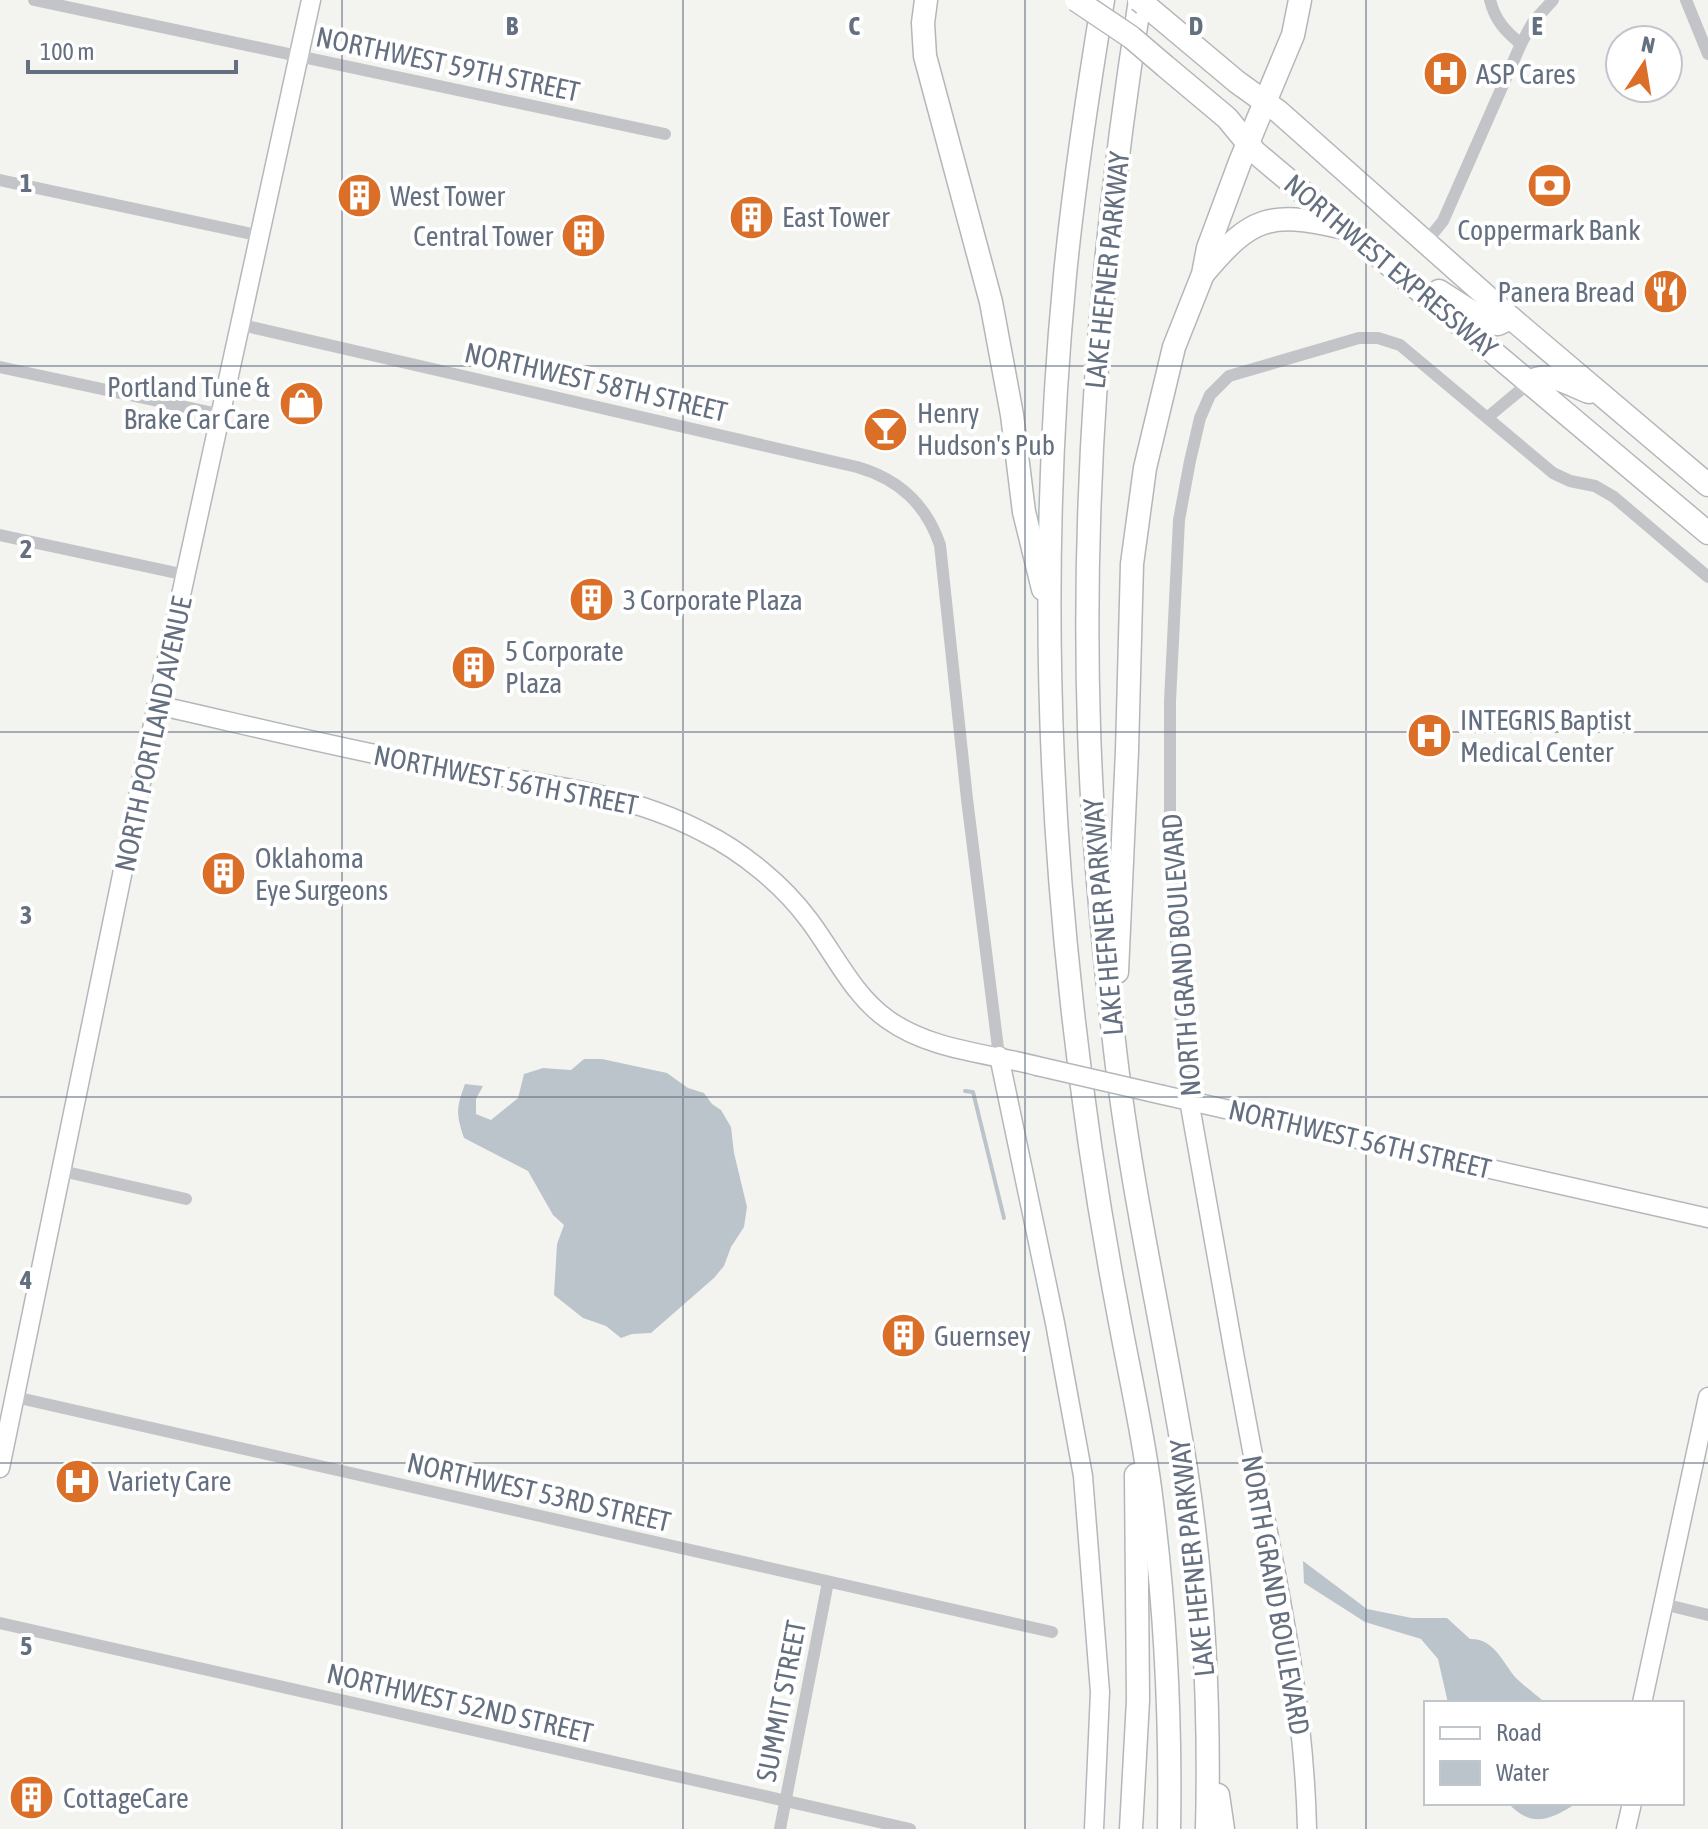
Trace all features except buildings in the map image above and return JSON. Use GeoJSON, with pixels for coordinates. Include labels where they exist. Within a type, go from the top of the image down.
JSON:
{"type":"FeatureCollection","features":[{"type":"Feature","properties":{"kind":"highway"},"geometry":{"type":"LineString","coordinates":[[926,0],[923,23],[925,56],[991,302],[1012,415],[1024,512],[1051,621]]}},
{"type":"Feature","properties":{"kind":"highway","name":"NORTHWEST EXPRESSWAY"},"geometry":{"type":"LineString","coordinates":[[1076,0],[1131,37],[1227,118],[1255,152],[1708,533]]}},
{"type":"Feature","properties":{"kind":"highway","name":"LAKE HEFNER PARKWAY"},"geometry":{"type":"LineString","coordinates":[[1103,0],[1077,170],[1065,278],[1054,461],[1051,621],[1056,811],[1072,1006],[1109,1262],[1150,1484],[1164,1610],[1169,1829]]}},
{"type":"Feature","properties":{"kind":"highway","name":"LAKE HEFNER PARKWAY"},"geometry":{"type":"LineString","coordinates":[[1140,0],[1110,211],[1092,431],[1088,597],[1090,764],[1114,1045],[1141,1227],[1186,1474],[1203,1639],[1207,1829]]}},
{"type":"Feature","properties":{"kind":"highway","name":"NORTHWEST EXPRESSWAY"},"geometry":{"type":"LineString","coordinates":[[1140,0],[1264,101],[1511,318],[1708,485]]}},
{"type":"Feature","properties":{"kind":"highway"},"geometry":{"type":"LineString","coordinates":[[1114,1045],[1132,564],[1154,424],[1174,347],[1203,274],[1208,248],[1247,142],[1293,35],[1300,0]]}},
{"type":"Feature","properties":{"kind":"highway"},"geometry":{"type":"LineString","coordinates":[[1203,274],[1236,237],[1268,220],[1297,218],[1344,228]]}},
{"type":"Feature","properties":{"kind":"highway"},"geometry":{"type":"LineString","coordinates":[[1379,256],[1489,323],[1498,324],[1511,318]]}},
{"type":"Feature","properties":{"kind":"highway"},"geometry":{"type":"LineString","coordinates":[[1530,382],[1542,376],[1605,398]]}},
{"type":"Feature","properties":{"kind":"highway"},"geometry":{"type":"LineString","coordinates":[[1131,1829],[1138,1700],[1136,1398]]}},
{"type":"Feature","properties":{"kind":"highway"},"geometry":{"type":"LineString","coordinates":[[1207,1730],[1223,1829]]}},
{"type":"Feature","properties":{"kind":"street","name":"NORTHWEST 59TH STREET"},"geometry":{"type":"LineString","coordinates":[[34,0],[665,134]]}},
{"type":"Feature","properties":{"kind":"street","name":"NORTH PORTLAND AVENUE"},"geometry":{"type":"LineString","coordinates":[[0,1468],[157,705],[223,415],[311,0]]}},
{"type":"Feature","properties":{"kind":"street"},"geometry":{"type":"LineString","coordinates":[[1490,0],[1493,14],[1505,32],[1521,44]]}},
{"type":"Feature","properties":{"kind":"street"},"geometry":{"type":"LineString","coordinates":[[1426,242],[1443,221],[1521,44],[1533,22],[1553,0]]}},
{"type":"Feature","properties":{"kind":"street"},"geometry":{"type":"LineString","coordinates":[[1686,0],[1708,54]]}},
{"type":"Feature","properties":{"kind":"street"},"geometry":{"type":"LineString","coordinates":[[0,180],[261,236]]}},
{"type":"Feature","properties":{"kind":"street","name":"NORTHWEST 58TH STREET"},"geometry":{"type":"LineString","coordinates":[[242,325],[857,467],[894,481],[925,512],[940,545],[999,1056]]}},
{"type":"Feature","properties":{"kind":"street","name":"NORTH GRAND BOULEVARD"},"geometry":{"type":"LineString","coordinates":[[1307,1829],[1299,1711],[1288,1629],[1248,1432],[1183,1059],[1170,843],[1170,701],[1179,520],[1200,418],[1210,395],[1229,376],[1359,338],[1378,338],[1411,352],[1488,417]]}},
{"type":"Feature","properties":{"kind":"street"},"geometry":{"type":"LineString","coordinates":[[0,367],[223,415]]}},
{"type":"Feature","properties":{"kind":"street"},"geometry":{"type":"LineString","coordinates":[[1530,382],[1488,417],[1553,473],[1595,486],[1614,497],[1708,577]]}},
{"type":"Feature","properties":{"kind":"street"},"geometry":{"type":"LineString","coordinates":[[0,535],[186,575]]}},
{"type":"Feature","properties":{"kind":"street","name":"NORTHWEST 56TH STREET"},"geometry":{"type":"LineString","coordinates":[[157,705],[420,763],[609,797],[672,817],[705,832],[762,872],[808,918],[856,988],[887,1019],[929,1040],[1708,1218]]}},
{"type":"Feature","properties":{"kind":"street"},"geometry":{"type":"LineString","coordinates":[[999,1056],[1055,1323],[1083,1476],[1100,1692],[1094,1829]]}},
{"type":"Feature","properties":{"kind":"street"},"geometry":{"type":"LineString","coordinates":[[62,1171],[186,1199]]}},
{"type":"Feature","properties":{"kind":"street","name":"NORTHWEST 53RD STREET"},"geometry":{"type":"LineString","coordinates":[[15,1397],[1052,1632]]}},
{"type":"Feature","properties":{"kind":"street"},"geometry":{"type":"LineString","coordinates":[[1642,1701],[1708,1397]]}},
{"type":"Feature","properties":{"kind":"street","name":"SUMMIT STREET"},"geometry":{"type":"LineString","coordinates":[[780,1829],[828,1582]]}},
{"type":"Feature","properties":{"kind":"street"},"geometry":{"type":"LineString","coordinates":[[1663,1604],[1708,1615]]}},
{"type":"Feature","properties":{"kind":"street","name":"NORTHWEST 52ND STREET"},"geometry":{"type":"LineString","coordinates":[[0,1623],[910,1829]]}},
{"type":"Feature","properties":{"kind":"street"},"geometry":{"type":"LineString","coordinates":[[1626,1829],[1632,1805]]}},
{"type":"Feature","properties":{"kind":"water"},"geometry":{"type":"Polygon","coordinates":[[[584,1059],[602,1059],[667,1073],[688,1088],[704,1093],[721,1110],[731,1127],[747,1207],[744,1227],[731,1247],[724,1266],[714,1278],[651,1333],[621,1338],[606,1326],[583,1318],[554,1295],[557,1244],[564,1225],[553,1215],[528,1171],[464,1138],[460,1123],[458,1111],[465,1084],[483,1086],[476,1099],[476,1114],[491,1120],[518,1098],[524,1074],[543,1068],[571,1070],[584,1059]]]}},
{"type":"Feature","properties":{"kind":"water"},"geometry":{"type":"Polygon","coordinates":[[[1303,1561],[1367,1609],[1412,1618],[1447,1618],[1470,1639],[1492,1647],[1516,1678],[1543,1701],[1448,1701],[1438,1659],[1421,1639],[1365,1622],[1304,1583],[1303,1561]]]}},
{"type":"Feature","properties":{"kind":"water"},"geometry":{"type":"Polygon","coordinates":[[[1510,1805],[1574,1805],[1541,1819],[1533,1819],[1510,1805]]]}},
{"type":"Feature","properties":{"kind":"waterway"},"geometry":{"type":"LineString","coordinates":[[965,1091],[973,1092],[1004,1218]]}},
{"type":"Feature","properties":{"kind":"place","name":"ASP Cares"},"geometry":{"type":"Point","coordinates":[1445,74]}},
{"type":"Feature","properties":{"kind":"place","name":"Coppermark Bank"},"geometry":{"type":"Point","coordinates":[1549,186]}},
{"type":"Feature","properties":{"kind":"place","name":"West Tower"},"geometry":{"type":"Point","coordinates":[359,196]}},
{"type":"Feature","properties":{"kind":"place","name":"East Tower"},"geometry":{"type":"Point","coordinates":[751,217]}},
{"type":"Feature","properties":{"kind":"place","name":"Central Tower"},"geometry":{"type":"Point","coordinates":[584,236]}},
{"type":"Feature","properties":{"kind":"place","name":"Panera Bread"},"geometry":{"type":"Point","coordinates":[1666,292]}},
{"type":"Feature","properties":{"kind":"place","name":"Portland Tune & Brake Car Care"},"geometry":{"type":"Point","coordinates":[301,403]}},
{"type":"Feature","properties":{"kind":"place","name":"Henry Hudson's Pub"},"geometry":{"type":"Point","coordinates":[886,429]}},
{"type":"Feature","properties":{"kind":"place","name":"3 Corporate Plaza"},"geometry":{"type":"Point","coordinates":[592,600]}},
{"type":"Feature","properties":{"kind":"place","name":"5 Corporate Plaza"},"geometry":{"type":"Point","coordinates":[474,667]}},
{"type":"Feature","properties":{"kind":"place","name":"INTEGRIS Baptist Medical Center"},"geometry":{"type":"Point","coordinates":[1429,736]}},
{"type":"Feature","properties":{"kind":"place","name":"Oklahoma Eye Surgeons"},"geometry":{"type":"Point","coordinates":[224,874]}},
{"type":"Feature","properties":{"kind":"place","name":"Guernsey"},"geometry":{"type":"Point","coordinates":[903,1336]}},
{"type":"Feature","properties":{"kind":"place","name":"Variety Care"},"geometry":{"type":"Point","coordinates":[77,1481]}},
{"type":"Feature","properties":{"kind":"place","name":"CottageCare"},"geometry":{"type":"Point","coordinates":[32,1798]}}]}
